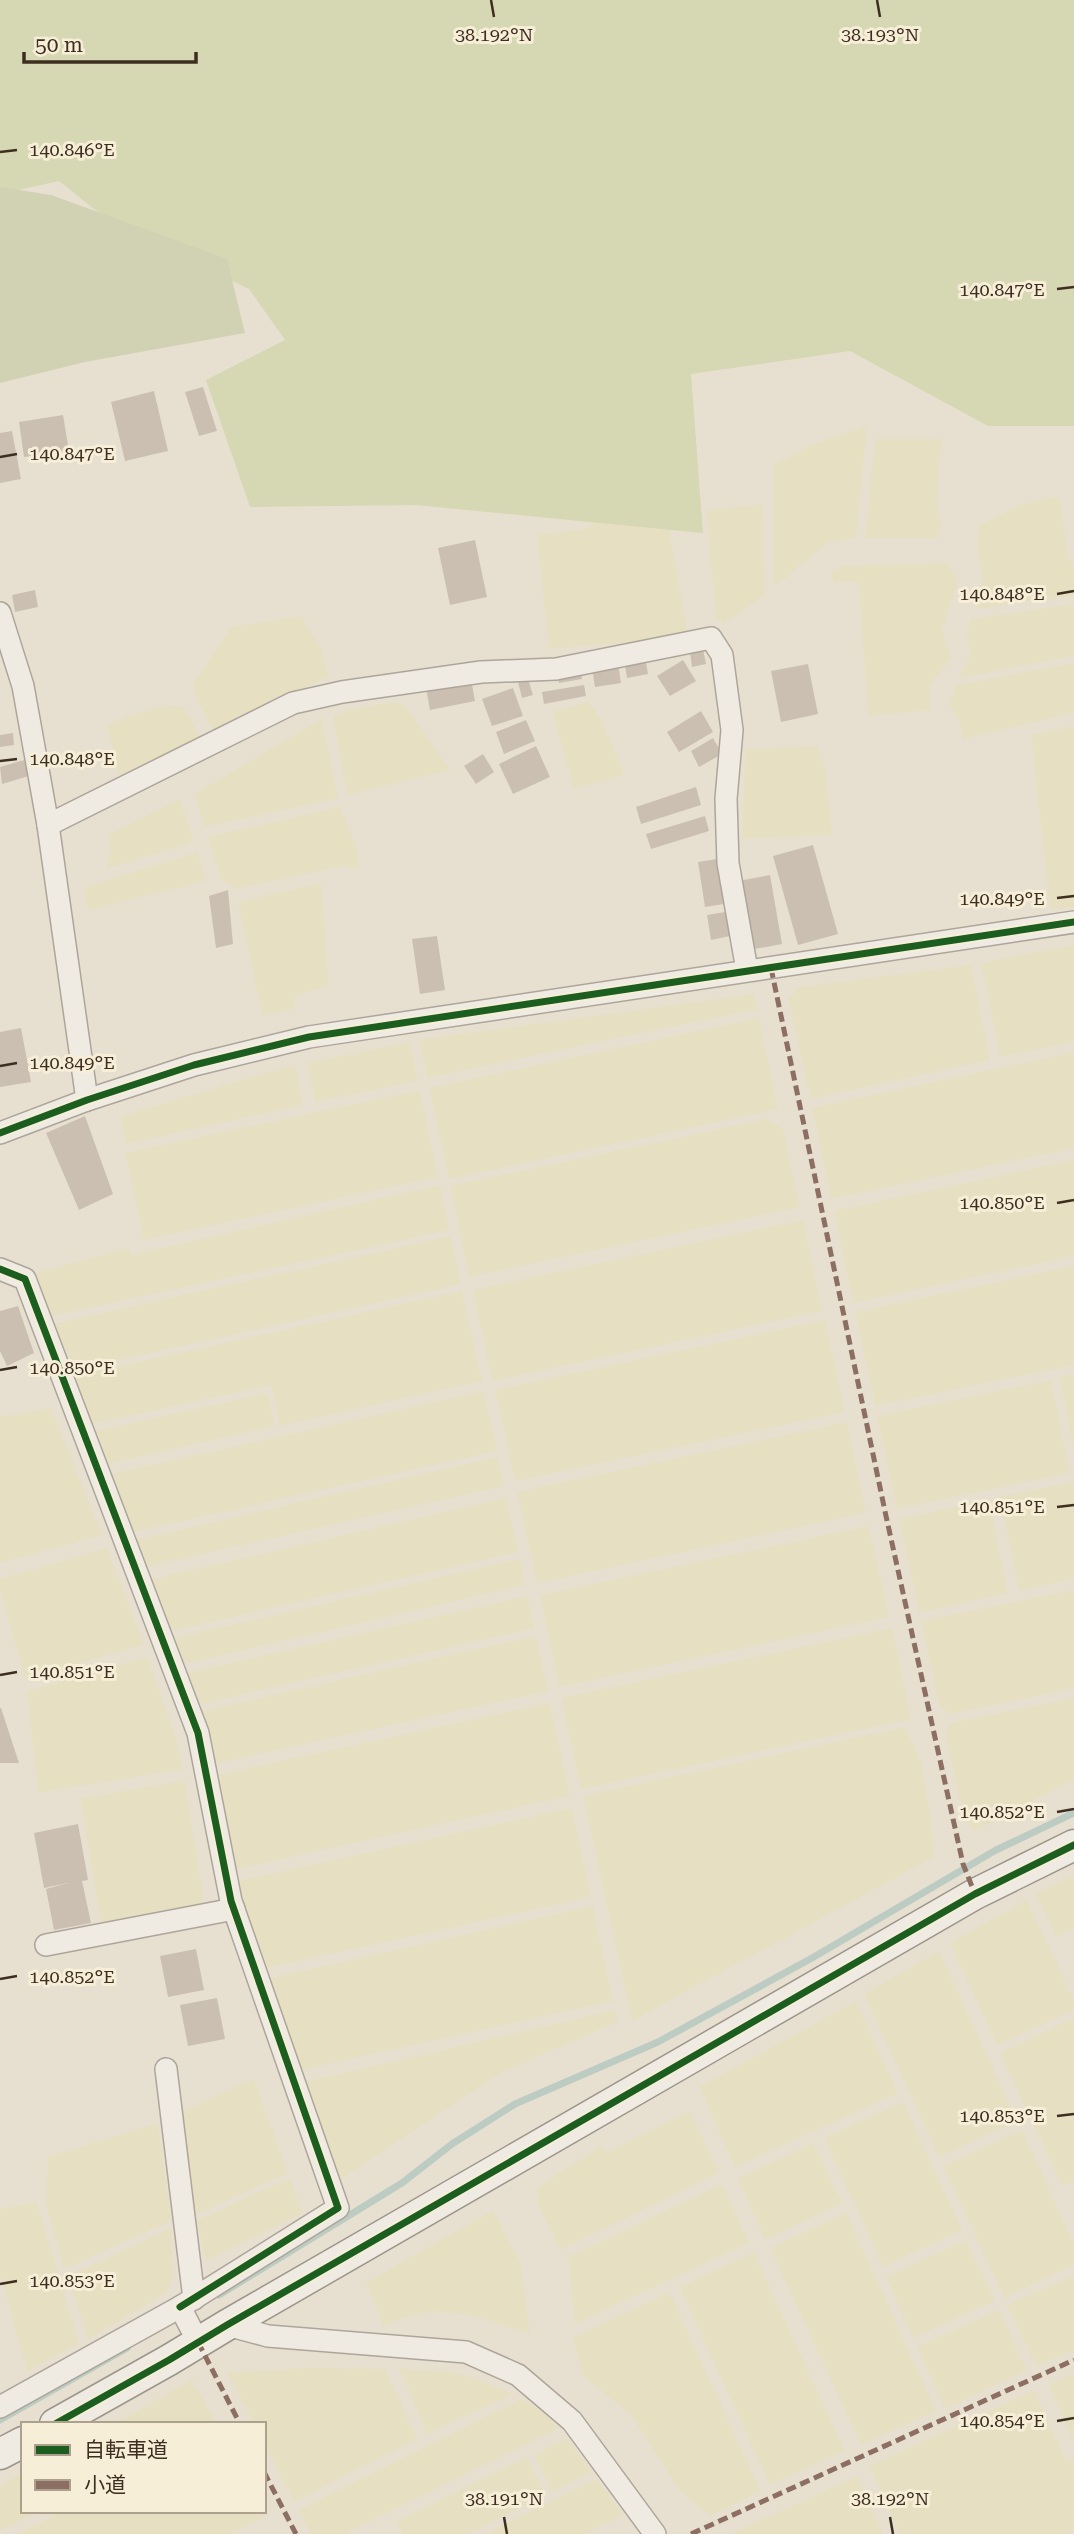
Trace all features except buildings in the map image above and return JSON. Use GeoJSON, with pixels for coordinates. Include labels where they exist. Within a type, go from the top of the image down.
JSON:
{"type":"FeatureCollection","features":[{"type":"Feature","properties":{"kind":"street"},"geometry":{"type":"LineString","coordinates":[[0,613],[23,686],[48,825],[87,1100]]}},
{"type":"Feature","properties":{"kind":"street"},"geometry":{"type":"LineString","coordinates":[[48,825],[293,703],[342,692],[481,672],[556,669],[711,638],[722,656],[732,730],[726,799],[728,863],[747,970]]}},
{"type":"Feature","properties":{"kind":"street"},"geometry":{"type":"LineString","coordinates":[[0,1133],[87,1100],[194,1065],[309,1037],[1074,922]]}},
{"type":"Feature","properties":{"kind":"street"},"geometry":{"type":"LineString","coordinates":[[0,1269],[25,1279],[198,1732],[225,1910],[338,2208],[189,2317],[58,2422]]}},
{"type":"Feature","properties":{"kind":"street"},"geometry":{"type":"LineString","coordinates":[[227,2325],[945,1910],[1074,1844]]}},
{"type":"Feature","properties":{"kind":"street"},"geometry":{"type":"LineString","coordinates":[[46,1945],[225,1910]]}},
{"type":"Feature","properties":{"kind":"street"},"geometry":{"type":"LineString","coordinates":[[166,2069],[189,2317]]}},
{"type":"Feature","properties":{"kind":"street"},"geometry":{"type":"LineString","coordinates":[[0,2407],[189,2317],[268,2336],[467,2352],[518,2375],[572,2421],[655,2534]]}},
{"type":"Feature","properties":{"kind":"street"},"geometry":{"type":"LineString","coordinates":[[0,2454],[21,2443]]}},
{"type":"Feature","properties":{"kind":"shaded area"},"geometry":{"type":"Polygon","coordinates":[[[867,425],[856,538],[829,542],[778,584],[773,581],[774,465],[809,446],[867,425]]]}},
{"type":"Feature","properties":{"kind":"shaded area"},"geometry":{"type":"Polygon","coordinates":[[[875,439],[941,439],[937,502],[941,525],[939,538],[865,538],[875,439]]]}},
{"type":"Feature","properties":{"kind":"shaded area"},"geometry":{"type":"Polygon","coordinates":[[[663,496],[687,630],[644,641],[549,649],[537,535],[591,528],[588,507],[663,496]]]}},
{"type":"Feature","properties":{"kind":"shaded area"},"geometry":{"type":"Polygon","coordinates":[[[1060,497],[1068,556],[1074,567],[1074,596],[974,609],[983,577],[977,551],[979,525],[1037,500],[1060,497]]]}},
{"type":"Feature","properties":{"kind":"shaded area"},"geometry":{"type":"Polygon","coordinates":[[[763,504],[765,595],[724,624],[716,620],[706,510],[763,504]]]}},
{"type":"Feature","properties":{"kind":"shaded area"},"geometry":{"type":"Polygon","coordinates":[[[947,563],[958,582],[942,629],[951,658],[929,687],[930,710],[868,716],[859,582],[833,583],[832,571],[843,566],[947,563]]]}},
{"type":"Feature","properties":{"kind":"shaded area"},"geometry":{"type":"Polygon","coordinates":[[[1074,604],[1074,656],[959,678],[970,655],[967,634],[971,619],[1074,604]]]}},
{"type":"Feature","properties":{"kind":"shaded area"},"geometry":{"type":"Polygon","coordinates":[[[301,616],[320,646],[329,676],[214,733],[195,696],[193,684],[231,627],[301,616]]]}},
{"type":"Feature","properties":{"kind":"shaded area"},"geometry":{"type":"Polygon","coordinates":[[[1074,663],[1074,713],[962,739],[960,722],[949,704],[956,685],[1074,663]]]}},
{"type":"Feature","properties":{"kind":"shaded area"},"geometry":{"type":"Polygon","coordinates":[[[391,702],[405,705],[450,770],[347,795],[333,717],[348,710],[391,702]]]}},
{"type":"Feature","properties":{"kind":"shaded area"},"geometry":{"type":"Polygon","coordinates":[[[588,702],[601,719],[625,775],[574,789],[552,712],[588,702]]]}},
{"type":"Feature","properties":{"kind":"shaded area"},"geometry":{"type":"Polygon","coordinates":[[[183,706],[201,738],[121,779],[107,725],[155,707],[183,706]]]}},
{"type":"Feature","properties":{"kind":"shaded area"},"geometry":{"type":"Polygon","coordinates":[[[322,719],[338,798],[205,827],[194,794],[322,719]]]}},
{"type":"Feature","properties":{"kind":"shaded area"},"geometry":{"type":"Polygon","coordinates":[[[1074,726],[1074,907],[1050,910],[1031,735],[1074,726]]]}},
{"type":"Feature","properties":{"kind":"shaded area"},"geometry":{"type":"Polygon","coordinates":[[[818,746],[826,773],[832,835],[742,839],[745,749],[818,746]]]}},
{"type":"Feature","properties":{"kind":"shaded area"},"geometry":{"type":"Polygon","coordinates":[[[180,799],[194,842],[106,869],[111,850],[108,835],[180,799]]]}},
{"type":"Feature","properties":{"kind":"shaded area"},"geometry":{"type":"Polygon","coordinates":[[[340,807],[358,851],[359,869],[343,866],[235,889],[220,878],[208,837],[340,807]]]}},
{"type":"Feature","properties":{"kind":"shaded area"},"geometry":{"type":"Polygon","coordinates":[[[198,852],[206,881],[88,910],[83,888],[198,852]]]}},
{"type":"Feature","properties":{"kind":"shaded area"},"geometry":{"type":"Polygon","coordinates":[[[321,883],[329,986],[295,996],[295,1008],[262,1016],[238,902],[321,883]]]}},
{"type":"Feature","properties":{"kind":"shaded area"},"geometry":{"type":"Polygon","coordinates":[[[1074,945],[1074,1042],[1000,1057],[981,963],[1074,945]]]}},
{"type":"Feature","properties":{"kind":"shaded area"},"geometry":{"type":"Polygon","coordinates":[[[971,965],[990,1060],[810,1099],[788,998],[800,987],[971,965]]]}},
{"type":"Feature","properties":{"kind":"shaded area"},"geometry":{"type":"Polygon","coordinates":[[[754,994],[757,1009],[427,1078],[419,1040],[754,994]]]}},
{"type":"Feature","properties":{"kind":"shaded area"},"geometry":{"type":"Polygon","coordinates":[[[759,1018],[778,1109],[449,1179],[429,1088],[759,1018]]]}},
{"type":"Feature","properties":{"kind":"shaded area"},"geometry":{"type":"Polygon","coordinates":[[[410,1042],[418,1081],[315,1102],[307,1063],[410,1042]]]}},
{"type":"Feature","properties":{"kind":"shaded area"},"geometry":{"type":"Polygon","coordinates":[[[1074,1052],[1074,1148],[831,1199],[812,1108],[1074,1052]]]}},
{"type":"Feature","properties":{"kind":"shaded area"},"geometry":{"type":"Polygon","coordinates":[[[295,1064],[303,1105],[126,1144],[120,1117],[295,1064]]]}},
{"type":"Feature","properties":{"kind":"shaded area"},"geometry":{"type":"Polygon","coordinates":[[[420,1090],[438,1177],[144,1240],[125,1153],[420,1090]]]}},
{"type":"Feature","properties":{"kind":"shaded area"},"geometry":{"type":"Polygon","coordinates":[[[767,1119],[783,1129],[800,1207],[469,1277],[450,1186],[767,1119]]]}},
{"type":"Feature","properties":{"kind":"shaded area"},"geometry":{"type":"Polygon","coordinates":[[[1074,1160],[1074,1256],[853,1303],[834,1211],[1074,1160]]]}},
{"type":"Feature","properties":{"kind":"shaded area"},"geometry":{"type":"Polygon","coordinates":[[[440,1185],[449,1230],[51,1316],[36,1273],[128,1248],[131,1255],[440,1185]]]}},
{"type":"Feature","properties":{"kind":"shaded area"},"geometry":{"type":"Polygon","coordinates":[[[803,1220],[822,1311],[492,1381],[473,1290],[803,1220]]]}},
{"type":"Feature","properties":{"kind":"shaded area"},"geometry":{"type":"Polygon","coordinates":[[[451,1236],[461,1284],[83,1368],[76,1361],[65,1358],[53,1324],[451,1236]]]}},
{"type":"Feature","properties":{"kind":"shaded area"},"geometry":{"type":"Polygon","coordinates":[[[1074,1266],[1074,1365],[875,1406],[855,1312],[1074,1266]]]}},
{"type":"Feature","properties":{"kind":"shaded area"},"geometry":{"type":"Polygon","coordinates":[[[462,1291],[482,1381],[280,1426],[271,1385],[92,1424],[75,1376],[462,1291]]]}},
{"type":"Feature","properties":{"kind":"shaded area"},"geometry":{"type":"Polygon","coordinates":[[[825,1320],[845,1412],[515,1481],[495,1390],[825,1320]]]}},
{"type":"Feature","properties":{"kind":"shaded area"},"geometry":{"type":"Polygon","coordinates":[[[1074,1374],[1074,1450],[1059,1377],[1074,1374]]]}},
{"type":"Feature","properties":{"kind":"shaded area"},"geometry":{"type":"Polygon","coordinates":[[[1051,1380],[1070,1473],[897,1509],[877,1416],[1051,1380]]]}},
{"type":"Feature","properties":{"kind":"shaded area"},"geometry":{"type":"Polygon","coordinates":[[[484,1391],[497,1451],[133,1532],[111,1474],[484,1391]]]}},
{"type":"Feature","properties":{"kind":"shaded area"},"geometry":{"type":"Polygon","coordinates":[[[268,1393],[275,1426],[107,1464],[96,1431],[268,1393]]]}},
{"type":"Feature","properties":{"kind":"shaded area"},"geometry":{"type":"Polygon","coordinates":[[[51,1408],[102,1535],[0,1563],[0,1417],[51,1408]]]}},
{"type":"Feature","properties":{"kind":"shaded area"},"geometry":{"type":"Polygon","coordinates":[[[847,1422],[866,1513],[537,1583],[517,1492],[847,1422]]]}},
{"type":"Feature","properties":{"kind":"shaded area"},"geometry":{"type":"Polygon","coordinates":[[[498,1457],[504,1486],[145,1567],[135,1540],[498,1457]]]}},
{"type":"Feature","properties":{"kind":"shaded area"},"geometry":{"type":"Polygon","coordinates":[[[1074,1482],[1074,1579],[1019,1591],[1000,1497],[1074,1482]]]}},
{"type":"Feature","properties":{"kind":"shaded area"},"geometry":{"type":"Polygon","coordinates":[[[506,1498],[518,1552],[171,1631],[152,1579],[506,1498]]]}},
{"type":"Feature","properties":{"kind":"shaded area"},"geometry":{"type":"Polygon","coordinates":[[[989,1500],[1008,1593],[919,1613],[899,1519],[989,1500]]]}},
{"type":"Feature","properties":{"kind":"shaded area"},"geometry":{"type":"Polygon","coordinates":[[[869,1526],[889,1617],[559,1687],[540,1595],[869,1526]]]}},
{"type":"Feature","properties":{"kind":"shaded area"},"geometry":{"type":"Polygon","coordinates":[[[107,1548],[144,1645],[25,1679],[0,1590],[0,1579],[107,1548]]]}},
{"type":"Feature","properties":{"kind":"shaded area"},"geometry":{"type":"Polygon","coordinates":[[[520,1559],[525,1585],[184,1664],[174,1638],[520,1559]]]}},
{"type":"Feature","properties":{"kind":"shaded area"},"geometry":{"type":"Polygon","coordinates":[[[1074,1590],[1074,1688],[950,1714],[939,1705],[921,1621],[1074,1590]]]}},
{"type":"Feature","properties":{"kind":"shaded area"},"geometry":{"type":"Polygon","coordinates":[[[527,1596],[534,1628],[200,1704],[187,1673],[527,1596]]]}},
{"type":"Feature","properties":{"kind":"shaded area"},"geometry":{"type":"Polygon","coordinates":[[[892,1628],[911,1719],[581,1789],[561,1698],[892,1628]]]}},
{"type":"Feature","properties":{"kind":"shaded area"},"geometry":{"type":"Polygon","coordinates":[[[536,1636],[548,1691],[214,1764],[202,1711],[536,1636]]]}},
{"type":"Feature","properties":{"kind":"shaded area"},"geometry":{"type":"Polygon","coordinates":[[[147,1657],[174,1732],[183,1769],[38,1793],[27,1691],[147,1657]]]}},
{"type":"Feature","properties":{"kind":"shaded area"},"geometry":{"type":"Polygon","coordinates":[[[1074,1698],[1074,1780],[973,1832],[959,1797],[945,1734],[951,1723],[1074,1698]]]}},
{"type":"Feature","properties":{"kind":"shaded area"},"geometry":{"type":"Polygon","coordinates":[[[550,1703],[570,1796],[236,1869],[216,1775],[550,1703]]]}},
{"type":"Feature","properties":{"kind":"shaded area"},"geometry":{"type":"Polygon","coordinates":[[[905,1727],[921,1762],[934,1857],[632,2021],[583,1796],[905,1727]]]}},
{"type":"Feature","properties":{"kind":"shaded area"},"geometry":{"type":"Polygon","coordinates":[[[185,1780],[204,1903],[101,1922],[80,1799],[185,1780]]]}},
{"type":"Feature","properties":{"kind":"shaded area"},"geometry":{"type":"Polygon","coordinates":[[[572,1808],[591,1897],[262,1969],[238,1881],[572,1808]]]}},
{"type":"Feature","properties":{"kind":"shaded area"},"geometry":{"type":"Polygon","coordinates":[[[1074,1875],[1074,1929],[1056,1937],[1036,1894],[1074,1875]]]}},
{"type":"Feature","properties":{"kind":"shaded area"},"geometry":{"type":"Polygon","coordinates":[[[1027,1900],[1074,2000],[1074,2010],[997,2045],[950,1943],[1027,1900]]]}},
{"type":"Feature","properties":{"kind":"shaded area"},"geometry":{"type":"Polygon","coordinates":[[[593,1906],[613,2001],[301,2070],[266,1979],[593,1906]]]}},
{"type":"Feature","properties":{"kind":"shaded area"},"geometry":{"type":"Polygon","coordinates":[[[939,1951],[1017,2121],[939,2157],[864,1994],[939,1951]]]}},
{"type":"Feature","properties":{"kind":"shaded area"},"geometry":{"type":"Polygon","coordinates":[[[856,2001],[898,2093],[735,2167],[699,2087],[856,2001]]]}},
{"type":"Feature","properties":{"kind":"shaded area"},"geometry":{"type":"Polygon","coordinates":[[[616,2010],[618,2022],[504,2071],[341,2179],[304,2082],[616,2010]]]}},
{"type":"Feature","properties":{"kind":"shaded area"},"geometry":{"type":"Polygon","coordinates":[[[1074,2018],[1074,2181],[1062,2186],[1000,2053],[1074,2018]]]}},
{"type":"Feature","properties":{"kind":"shaded area"},"geometry":{"type":"Polygon","coordinates":[[[254,2079],[288,2173],[195,2215],[182,2111],[254,2079]]]}},
{"type":"Feature","properties":{"kind":"shaded area"},"geometry":{"type":"Polygon","coordinates":[[[903,2102],[962,2230],[883,2267],[824,2138],[903,2102]]]}},
{"type":"Feature","properties":{"kind":"shaded area"},"geometry":{"type":"Polygon","coordinates":[[[690,2111],[719,2173],[560,2250],[537,2202],[538,2187],[601,2146],[606,2153],[690,2111]]]}},
{"type":"Feature","properties":{"kind":"shaded area"},"geometry":{"type":"Polygon","coordinates":[[[158,2123],[171,2221],[64,2269],[46,2204],[48,2157],[158,2123]]]}},
{"type":"Feature","properties":{"kind":"shaded area"},"geometry":{"type":"Polygon","coordinates":[[[1022,2130],[1074,2244],[1074,2265],[1004,2298],[943,2166],[1022,2130]]]}},
{"type":"Feature","properties":{"kind":"shaded area"},"geometry":{"type":"Polygon","coordinates":[[[814,2143],[842,2203],[765,2240],[737,2179],[814,2143]]]}},
{"type":"Feature","properties":{"kind":"shaded area"},"geometry":{"type":"Polygon","coordinates":[[[290,2178],[303,2213],[206,2261],[196,2221],[290,2178]]]}},
{"type":"Feature","properties":{"kind":"shaded area"},"geometry":{"type":"Polygon","coordinates":[[[722,2184],[749,2243],[575,2324],[568,2257],[722,2184]]]}},
{"type":"Feature","properties":{"kind":"shaded area"},"geometry":{"type":"Polygon","coordinates":[[[37,2202],[79,2344],[27,2371],[0,2274],[0,2209],[37,2202]]]}},
{"type":"Feature","properties":{"kind":"shaded area"},"geometry":{"type":"Polygon","coordinates":[[[493,2210],[520,2262],[530,2334],[474,2316],[436,2311],[384,2326],[366,2283],[493,2210]]]}},
{"type":"Feature","properties":{"kind":"shaded area"},"geometry":{"type":"Polygon","coordinates":[[[846,2213],[936,2411],[861,2445],[770,2248],[846,2213]]]}},
{"type":"Feature","properties":{"kind":"shaded area"},"geometry":{"type":"Polygon","coordinates":[[[171,2228],[173,2278],[165,2294],[88,2339],[68,2276],[171,2228]]]}},
{"type":"Feature","properties":{"kind":"shaded area"},"geometry":{"type":"Polygon","coordinates":[[[966,2240],[995,2301],[913,2338],[886,2277],[966,2240]]]}},
{"type":"Feature","properties":{"kind":"shaded area"},"geometry":{"type":"Polygon","coordinates":[[[754,2253],[845,2451],[770,2485],[679,2287],[754,2253]]]}},
{"type":"Feature","properties":{"kind":"shaded area"},"geometry":{"type":"Polygon","coordinates":[[[1074,2275],[1074,2350],[1036,2366],[1007,2305],[1074,2275]]]}},
{"type":"Feature","properties":{"kind":"shaded area"},"geometry":{"type":"Polygon","coordinates":[[[669,2292],[761,2491],[710,2516],[680,2491],[631,2415],[582,2375],[573,2338],[669,2292]]]}},
{"type":"Feature","properties":{"kind":"shaded area"},"geometry":{"type":"Polygon","coordinates":[[[999,2310],[1027,2370],[945,2409],[917,2347],[999,2310]]]}},
{"type":"Feature","properties":{"kind":"shaded area"},"geometry":{"type":"Polygon","coordinates":[[[313,2368],[385,2369],[417,2439],[294,2502],[266,2448],[266,2422],[253,2422],[227,2372],[313,2368]]]}},
{"type":"Feature","properties":{"kind":"shaded area"},"geometry":{"type":"Polygon","coordinates":[[[399,2369],[453,2372],[513,2394],[427,2434],[399,2369]]]}},
{"type":"Feature","properties":{"kind":"shaded area"},"geometry":{"type":"Polygon","coordinates":[[[1074,2373],[1074,2442],[1048,2385],[1074,2373]]]}},
{"type":"Feature","properties":{"kind":"shaded area"},"geometry":{"type":"Polygon","coordinates":[[[192,2380],[215,2421],[213,2422],[117,2422],[192,2380]]]}},
{"type":"Feature","properties":{"kind":"shaded area"},"geometry":{"type":"Polygon","coordinates":[[[1034,2390],[1066,2461],[1074,2458],[1074,2530],[1065,2534],[900,2534],[869,2466],[1034,2390]]]}},
{"type":"Feature","properties":{"kind":"shaded area"},"geometry":{"type":"Polygon","coordinates":[[[521,2399],[540,2410],[558,2428],[345,2534],[311,2534],[298,2510],[521,2399]]]}},
{"type":"Feature","properties":{"kind":"shaded area"},"geometry":{"type":"Polygon","coordinates":[[[567,2438],[592,2472],[552,2492],[534,2455],[567,2438]]]}},
{"type":"Feature","properties":{"kind":"shaded area"},"geometry":{"type":"Polygon","coordinates":[[[526,2457],[546,2495],[468,2534],[403,2534],[397,2521],[526,2457]]]}},
{"type":"Feature","properties":{"kind":"shaded area"},"geometry":{"type":"Polygon","coordinates":[[[21,2474],[21,2513],[35,2513],[0,2531],[0,2486],[21,2474]]]}},
{"type":"Feature","properties":{"kind":"shaded area"},"geometry":{"type":"Polygon","coordinates":[[[857,2476],[883,2534],[730,2534],[857,2476]]]}},
{"type":"Feature","properties":{"kind":"shaded area"},"geometry":{"type":"Polygon","coordinates":[[[597,2479],[623,2515],[584,2534],[485,2534],[597,2479]]]}},
{"type":"Feature","properties":{"kind":"shaded area"},"geometry":{"type":"Polygon","coordinates":[[[58,2513],[265,2513],[266,2516],[230,2534],[18,2534],[58,2513]]]}},
{"type":"Feature","properties":{"kind":"green space"},"geometry":{"type":"Polygon","coordinates":[[[0,0],[1074,0],[1074,426],[988,426],[850,351],[691,374],[703,533],[416,505],[250,507],[206,380],[285,340],[249,289],[114,225],[59,181],[0,194],[0,0]]]}},
{"type":"Feature","properties":{"kind":"green space"},"geometry":{"type":"Polygon","coordinates":[[[0,187],[51,195],[227,259],[245,333],[85,362],[0,383],[0,187]]]}},
{"type":"Feature","properties":{"kind":"waterway"},"geometry":{"type":"LineString","coordinates":[[219,2295],[402,2183],[452,2144],[515,2104],[658,2042],[812,1958],[996,1850],[1074,1813]]}},
{"type":"Feature","properties":{"kind":"waterway"},"geometry":{"type":"LineString","coordinates":[[0,2420],[127,2348]]}},
{"type":"Feature","properties":{"kind":"marked path"},"geometry":{"type":"LineString","coordinates":[[771,968],[886,1516],[963,1864],[975,1894]]}},
{"type":"Feature","properties":{"kind":"marked path"},"geometry":{"type":"LineString","coordinates":[[198,2342],[239,2422]]}},
{"type":"Feature","properties":{"kind":"marked path"},"geometry":{"type":"LineString","coordinates":[[691,2534],[1074,2360]]}},
{"type":"Feature","properties":{"kind":"marked path"},"geometry":{"type":"LineString","coordinates":[[266,2476],[296,2534]]}},
{"type":"Feature","properties":{"kind":"cycle path"},"geometry":{"type":"LineString","coordinates":[[0,1133],[87,1100],[194,1065],[309,1037],[1074,922]]}},
{"type":"Feature","properties":{"kind":"cycle path"},"geometry":{"type":"LineString","coordinates":[[0,1269],[25,1279],[198,1733],[231,1901],[338,2208],[180,2307]]}},
{"type":"Feature","properties":{"kind":"cycle path"},"geometry":{"type":"LineString","coordinates":[[59,2422],[975,1894],[1074,1845]]}}]}
